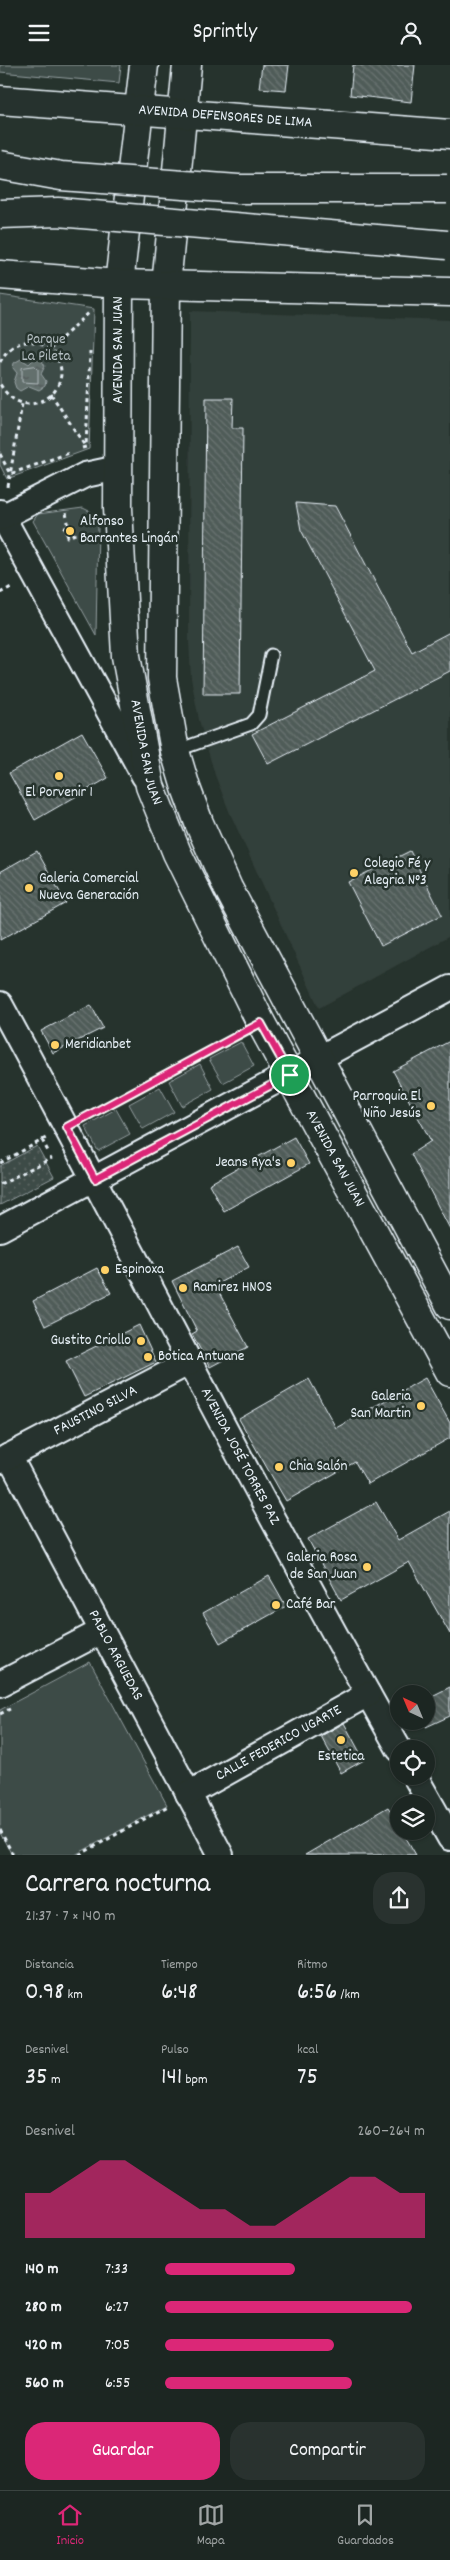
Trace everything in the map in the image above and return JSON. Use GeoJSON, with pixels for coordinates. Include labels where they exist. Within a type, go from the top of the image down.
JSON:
{"type":"FeatureCollection","features":[{"type":"Feature","properties":{"kind":"main road","name":"AVENIDA SAN JUAN"},"geometry":{"type":"LineString","coordinates":[[144,65],[119,284],[118,508],[126,657],[150,786],[177,853],[261,1023],[450,1372]]}},
{"type":"Feature","properties":{"kind":"main road","name":"AVENIDA SAN JUAN"},"geometry":{"type":"LineString","coordinates":[[187,65],[166,285],[162,678],[175,751],[186,787],[212,856],[450,1305]]}},
{"type":"Feature","properties":{"kind":"main road","name":"AVENIDA DEFENSORES DE LIMA"},"geometry":{"type":"LineString","coordinates":[[0,100],[450,134]]}},
{"type":"Feature","properties":{"kind":"main road"},"geometry":{"type":"LineString","coordinates":[[0,165],[61,175],[238,189],[449,189]]}},
{"type":"Feature","properties":{"kind":"main road"},"geometry":{"type":"LineString","coordinates":[[0,214],[78,214],[449,245]]}},
{"type":"Feature","properties":{"kind":"main road"},"geometry":{"type":"LineString","coordinates":[[0,275],[119,284],[450,292]]}},
{"type":"Feature","properties":{"kind":"street"},"geometry":{"type":"LineString","coordinates":[[118,468],[85,475],[1,516],[150,786]]}},
{"type":"Feature","properties":{"kind":"street"},"geometry":{"type":"LineString","coordinates":[[0,1229],[450,988]]}},
{"type":"Feature","properties":{"kind":"street","name":"AVENIDA JOSÉ TORRES PAZ"},"geometry":{"type":"LineString","coordinates":[[0,1004],[95,1179],[190,1362],[395,1740]]}},
{"type":"Feature","properties":{"kind":"street","name":"FAUSTINO SILVA"},"geometry":{"type":"LineString","coordinates":[[4,1458],[190,1362]]}},
{"type":"Feature","properties":{"kind":"street","name":"PABLO ARGUEDAS"},"geometry":{"type":"LineString","coordinates":[[4,1458],[102,1631],[221,1855]]}},
{"type":"Feature","properties":{"kind":"street"},"geometry":{"type":"LineString","coordinates":[[0,1683],[102,1631]]}},
{"type":"Feature","properties":{"kind":"street","name":"CALLE FEDERICO UGARTE"},"geometry":{"type":"LineString","coordinates":[[188,1794],[368,1693]]}},
{"type":"Feature","properties":{"kind":"street"},"geometry":{"type":"LineString","coordinates":[[420,1785],[450,1838]]}},
{"type":"Feature","properties":{"kind":"lane"},"geometry":{"type":"LineString","coordinates":[[175,751],[251,723],[260,715],[271,655]]}},
{"type":"Feature","properties":{"kind":"path"},"geometry":{"type":"LineString","coordinates":[[82,309],[91,311]]}},
{"type":"Feature","properties":{"kind":"path"},"geometry":{"type":"LineString","coordinates":[[91,311],[91,321]]}},
{"type":"Feature","properties":{"kind":"path"},"geometry":{"type":"LineString","coordinates":[[50,349],[91,311]]}},
{"type":"Feature","properties":{"kind":"path"},"geometry":{"type":"LineString","coordinates":[[0,361],[4,353],[12,346],[31,341],[50,349],[56,357],[60,376],[52,394],[43,401],[22,403],[12,399],[0,384]]}},
{"type":"Feature","properties":{"kind":"path"},"geometry":{"type":"LineString","coordinates":[[0,350],[4,353]]}},
{"type":"Feature","properties":{"kind":"path"},"geometry":{"type":"LineString","coordinates":[[86,447],[90,350]]}},
{"type":"Feature","properties":{"kind":"path"},"geometry":{"type":"LineString","coordinates":[[52,394],[86,447]]}},
{"type":"Feature","properties":{"kind":"path"},"geometry":{"type":"LineString","coordinates":[[1,516],[22,403]]}},
{"type":"Feature","properties":{"kind":"path"},"geometry":{"type":"LineString","coordinates":[[10,474],[86,447]]}},
{"type":"Feature","properties":{"kind":"path"},"geometry":{"type":"LineString","coordinates":[[0,454],[10,474]]}},
{"type":"Feature","properties":{"kind":"path"},"geometry":{"type":"LineString","coordinates":[[65,507],[69,527]]}},
{"type":"Feature","properties":{"kind":"path"},"geometry":{"type":"LineString","coordinates":[[0,1163],[261,1023]]}},
{"type":"Feature","properties":{"kind":"path"},"geometry":{"type":"LineString","coordinates":[[42,1140],[69,1192]]}},
{"type":"Feature","properties":{"kind":"path"},"geometry":{"type":"LineString","coordinates":[[0,1184],[52,1158]]}},
{"type":"Feature","properties":{"kind":"path"},"geometry":{"type":"LineString","coordinates":[[0,1714],[17,1705]]}},
{"type":"Feature","properties":{"kind":"path"},"geometry":{"type":"LineString","coordinates":[[79,1855],[188,1794]]}},
{"type":"Feature","properties":{"kind":"path"},"geometry":{"type":"LineString","coordinates":[[161,1798],[166,1807]]}},
{"type":"Feature","properties":{"kind":"path"},"geometry":{"type":"LineString","coordinates":[[0,1830],[13,1855]]}},
{"type":"Feature","properties":{"kind":"shaded area"},"geometry":{"type":"Polygon","coordinates":[[[190,311],[450,320],[450,936],[319,1008],[229,811],[215,775],[199,720],[191,678],[189,641],[190,311]]]}},
{"type":"Feature","properties":{"kind":"green space"},"geometry":{"type":"Polygon","coordinates":[[[0,65],[121,65],[119,83],[0,72],[0,65]]]}},
{"type":"Feature","properties":{"kind":"green space","name":"Parque La Pileta"},"geometry":{"type":"Polygon","coordinates":[[[0,295],[94,309],[89,449],[7,479],[0,465],[0,295]]]}},
{"type":"Feature","properties":{"kind":"green space"},"geometry":{"type":"Polygon","coordinates":[[[83,508],[93,513],[98,526],[96,635],[33,521],[38,514],[83,508]]]}},
{"type":"Feature","properties":{"kind":"green space"},"geometry":{"type":"Polygon","coordinates":[[[241,1042],[254,1066],[223,1083],[209,1059],[241,1042]]]}},
{"type":"Feature","properties":{"kind":"green space"},"geometry":{"type":"Polygon","coordinates":[[[200,1064],[213,1089],[182,1106],[169,1081],[200,1064]]]}},
{"type":"Feature","properties":{"kind":"green space"},"geometry":{"type":"Polygon","coordinates":[[[160,1087],[174,1112],[143,1129],[129,1104],[160,1087]]]}},
{"type":"Feature","properties":{"kind":"green space"},"geometry":{"type":"Polygon","coordinates":[[[116,1109],[130,1134],[98,1151],[85,1126],[116,1109]]]}},
{"type":"Feature","properties":{"kind":"green space"},"geometry":{"type":"Polygon","coordinates":[[[37,1146],[54,1177],[0,1205],[0,1166],[37,1146]]]}},
{"type":"Feature","properties":{"kind":"green space"},"geometry":{"type":"Polygon","coordinates":[[[90,1662],[167,1805],[75,1855],[12,1855],[0,1833],[0,1710],[90,1662]]]}},
{"type":"Feature","properties":{"kind":"water"},"geometry":{"type":"Polygon","coordinates":[[[40,358],[45,366],[41,374],[46,381],[45,386],[39,390],[29,386],[20,391],[16,388],[14,382],[17,373],[13,368],[14,363],[21,359],[29,364],[34,359],[40,358]]]}},
{"type":"Feature","properties":{"kind":"building"},"geometry":{"type":"Polygon","coordinates":[[[262,65],[289,65],[286,90],[259,88],[262,65]]]}},
{"type":"Feature","properties":{"kind":"building"},"geometry":{"type":"Polygon","coordinates":[[[353,65],[415,65],[411,102],[350,95],[353,65]]]}},
{"type":"Feature","properties":{"kind":"building"},"geometry":{"type":"Polygon","coordinates":[[[206,398],[233,398],[232,428],[243,428],[240,694],[203,694],[206,398]]]}},
{"type":"Feature","properties":{"kind":"building"},"geometry":{"type":"Polygon","coordinates":[[[296,503],[335,506],[412,652],[450,632],[450,671],[268,764],[252,734],[375,671],[301,530],[296,503]]]}},
{"type":"Feature","properties":{"kind":"building","name":"El Porvenir 1"},"geometry":{"type":"Polygon","coordinates":[[[82,732],[108,778],[35,820],[9,773],[82,732]]]}},
{"type":"Feature","properties":{"kind":"building","name":"Galeria Comercial Nueva Generación"},"geometry":{"type":"Polygon","coordinates":[[[37,851],[66,903],[0,940],[0,872],[37,851]]]}},
{"type":"Feature","properties":{"kind":"building"},"geometry":{"type":"Polygon","coordinates":[[[410,851],[442,915],[381,946],[348,882],[410,851]]]}},
{"type":"Feature","properties":{"kind":"building"},"geometry":{"type":"Polygon","coordinates":[[[91,1005],[103,1028],[53,1053],[41,1031],[91,1005]]]}},
{"type":"Feature","properties":{"kind":"building","name":"Parroquia El Niño Jesús"},"geometry":{"type":"Polygon","coordinates":[[[450,1041],[450,1229],[411,1154],[431,1141],[393,1071],[450,1041]]]}},
{"type":"Feature","properties":{"kind":"building"},"geometry":{"type":"Polygon","coordinates":[[[294,1137],[309,1164],[224,1211],[209,1184],[294,1137]]]}},
{"type":"Feature","properties":{"kind":"building"},"geometry":{"type":"Polygon","coordinates":[[[238,1247],[249,1267],[215,1285],[248,1347],[210,1367],[192,1334],[197,1331],[172,1281],[238,1247]]]}},
{"type":"Feature","properties":{"kind":"building"},"geometry":{"type":"Polygon","coordinates":[[[97,1268],[111,1293],[45,1326],[33,1301],[97,1268]]]}},
{"type":"Feature","properties":{"kind":"building"},"geometry":{"type":"Polygon","coordinates":[[[139,1325],[156,1362],[84,1397],[66,1361],[139,1325]]]}},
{"type":"Feature","properties":{"kind":"building"},"geometry":{"type":"Polygon","coordinates":[[[425,1378],[450,1423],[450,1438],[368,1484],[355,1462],[286,1501],[239,1419],[309,1379],[336,1428],[425,1378]]]}},
{"type":"Feature","properties":{"kind":"building"},"geometry":{"type":"Polygon","coordinates":[[[376,1502],[398,1540],[450,1511],[450,1634],[409,1562],[341,1600],[308,1539],[376,1502]]]}},
{"type":"Feature","properties":{"kind":"building"},"geometry":{"type":"Polygon","coordinates":[[[269,1576],[286,1606],[220,1643],[203,1613],[269,1576]]]}},
{"type":"Feature","properties":{"kind":"building"},"geometry":{"type":"Polygon","coordinates":[[[450,1687],[450,1716],[435,1723],[435,1694],[450,1687]]]}},
{"type":"Feature","properties":{"kind":"building"},"geometry":{"type":"Polygon","coordinates":[[[344,1723],[364,1760],[341,1773],[321,1736],[344,1723]]]}},
{"type":"Feature","properties":{"kind":"building"},"geometry":{"type":"Polygon","coordinates":[[[388,1807],[390,1810],[390,1840],[407,1840],[416,1855],[305,1855],[388,1807]]]}},
{"type":"Feature","properties":{"kind":"place","name":"Alfonso Barrantes Lingán"},"geometry":{"type":"Point","coordinates":[70,531]}},
{"type":"Feature","properties":{"kind":"place","name":"El Porvenir 1"},"geometry":{"type":"Point","coordinates":[59,776]}},
{"type":"Feature","properties":{"kind":"place","name":"Colegio Fé y Alegria N°3"},"geometry":{"type":"Point","coordinates":[354,873]}},
{"type":"Feature","properties":{"kind":"place","name":"Galeria Comercial Nueva Generación"},"geometry":{"type":"Point","coordinates":[29,888]}},
{"type":"Feature","properties":{"kind":"place","name":"Meridianbet"},"geometry":{"type":"Point","coordinates":[55,1045]}},
{"type":"Feature","properties":{"kind":"place","name":"Parroquia El Niño Jesús"},"geometry":{"type":"Point","coordinates":[431,1106]}},
{"type":"Feature","properties":{"kind":"place","name":"Jeans Rya's"},"geometry":{"type":"Point","coordinates":[291,1163]}},
{"type":"Feature","properties":{"kind":"place","name":"Espinoxa"},"geometry":{"type":"Point","coordinates":[105,1270]}},
{"type":"Feature","properties":{"kind":"place","name":"Ramirez HNOS"},"geometry":{"type":"Point","coordinates":[183,1288]}},
{"type":"Feature","properties":{"kind":"place","name":"Gustito Criollo"},"geometry":{"type":"Point","coordinates":[141,1341]}},
{"type":"Feature","properties":{"kind":"place","name":"Botica Antuane"},"geometry":{"type":"Point","coordinates":[148,1357]}},
{"type":"Feature","properties":{"kind":"place","name":"Galeria San Martin"},"geometry":{"type":"Point","coordinates":[421,1406]}},
{"type":"Feature","properties":{"kind":"place","name":"Chia Salón"},"geometry":{"type":"Point","coordinates":[279,1467]}},
{"type":"Feature","properties":{"kind":"place","name":"Galeria Rosa de San Juan"},"geometry":{"type":"Point","coordinates":[367,1567]}},
{"type":"Feature","properties":{"kind":"place","name":"Café Bar"},"geometry":{"type":"Point","coordinates":[276,1605]}},
{"type":"Feature","properties":{"kind":"place","name":"Estetica"},"geometry":{"type":"Point","coordinates":[341,1740]}},
{"type":"Feature","properties":{"kind":"route"},"geometry":{"type":"LineString","coordinates":[[261,1023],[290,1075],[95,1179],[67,1127],[261,1023]]}}]}
